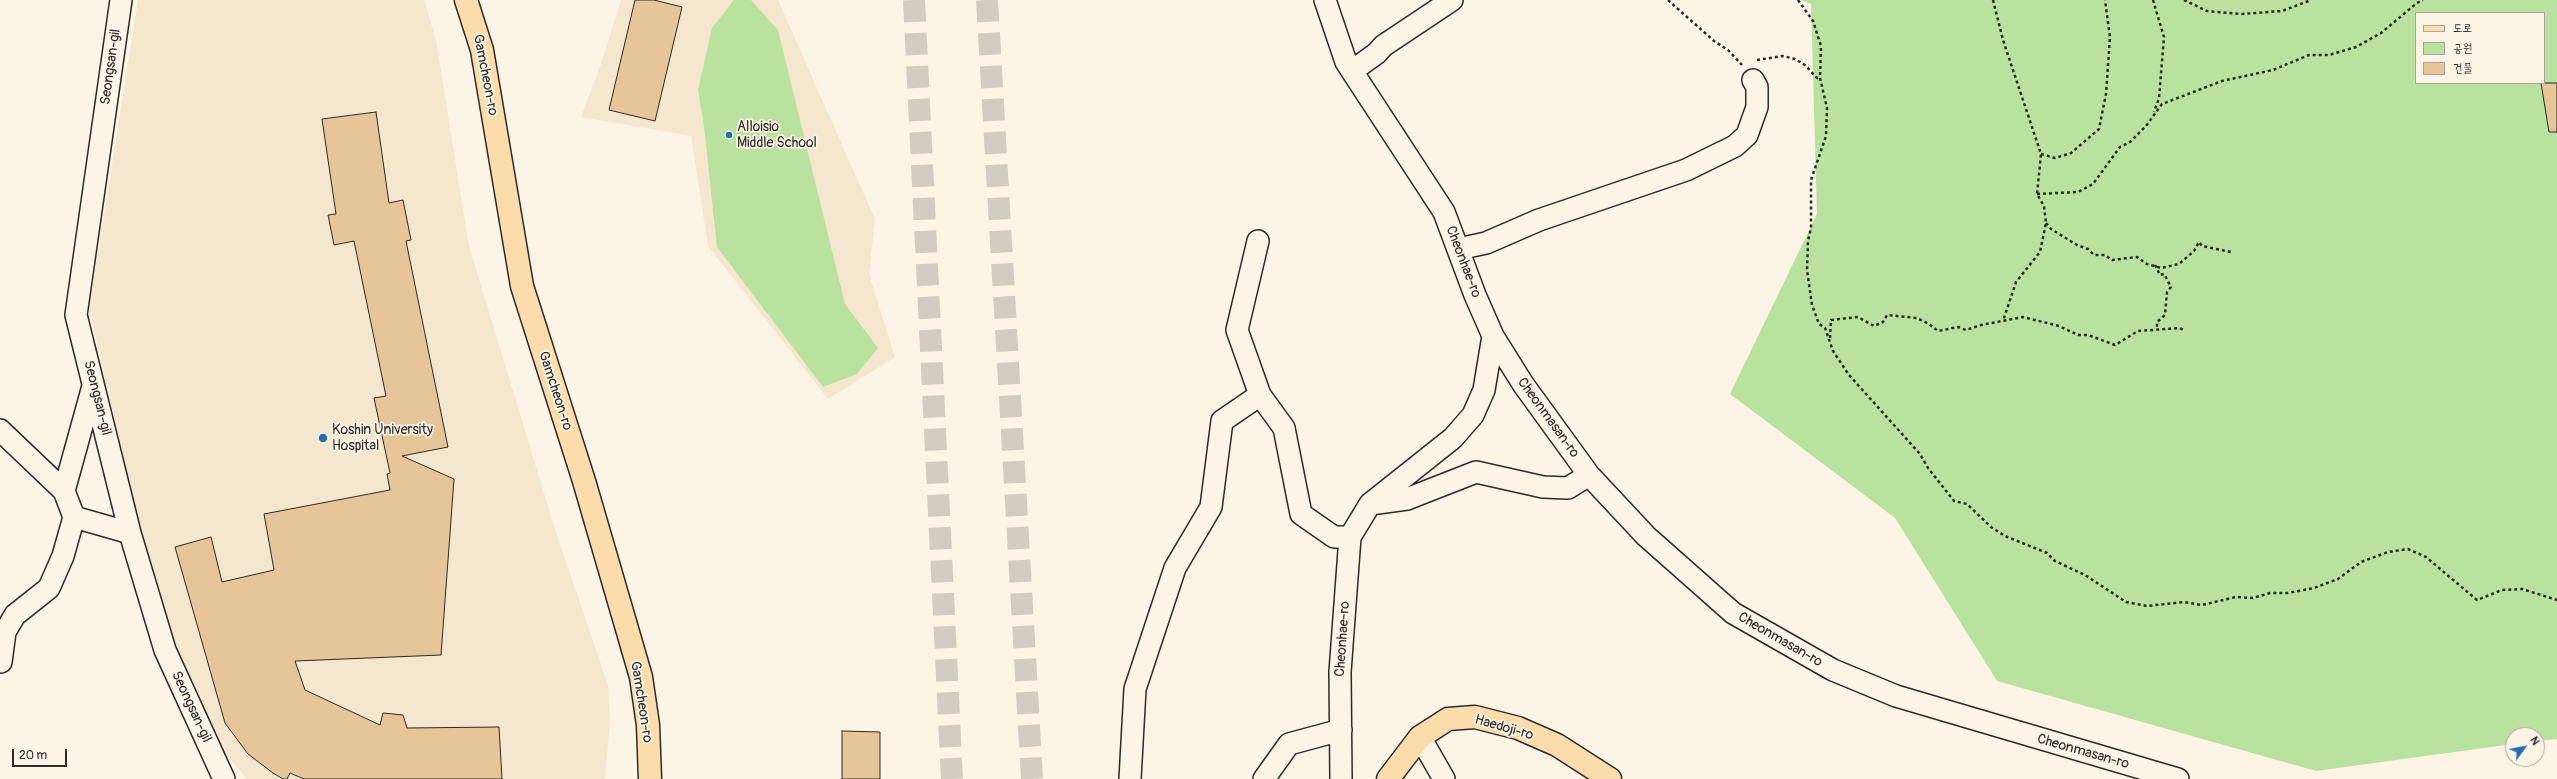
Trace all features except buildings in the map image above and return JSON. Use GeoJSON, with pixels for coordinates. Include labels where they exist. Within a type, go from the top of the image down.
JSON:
{"type":"FeatureCollection","features":[{"type":"Feature","properties":{"kind":"main road","name":"Gamcheon-ro"},"geometry":{"type":"LineString","coordinates":[[470,4],[482,50],[522,286],[584,480],[640,677],[648,725],[650,779]]}},
{"type":"Feature","properties":{"kind":"main road","name":"Haedoji-ro"},"geometry":{"type":"LineString","coordinates":[[1388,779],[1420,737],[1448,719],[1475,717],[1518,728],[1557,745],[1610,779]]}},
{"type":"Feature","properties":{"kind":"street","name":"Seongsan-gil"},"geometry":{"type":"LineString","coordinates":[[121,0],[76,315],[130,533],[165,650],[224,779]]}},
{"type":"Feature","properties":{"kind":"street","name":"Cheonhae-ro"},"geometry":{"type":"LineString","coordinates":[[1324,0],[1346,62],[1444,212],[1493,336],[1484,390],[1473,415],[1453,438],[1370,504],[1350,537],[1340,672],[1341,779]]}},
{"type":"Feature","properties":{"kind":"street"},"geometry":{"type":"LineString","coordinates":[[1352,71],[1377,54],[1383,46],[1452,0]]}},
{"type":"Feature","properties":{"kind":"street"},"geometry":{"type":"LineString","coordinates":[[1458,249],[1486,243],[1539,220],[1686,170],[1735,146],[1747,135],[1756,107],[1757,88],[1753,80]]}},
{"type":"Feature","properties":{"kind":"street"},"geometry":{"type":"LineString","coordinates":[[1258,241],[1237,330],[1260,395],[1284,428],[1301,514],[1334,537],[1350,537]]}},
{"type":"Feature","properties":{"kind":"street","name":"Cheonmasan-ro"},"geometry":{"type":"LineString","coordinates":[[1493,336],[1523,384],[1589,475],[1646,536],[1733,613],[1833,670],[1903,698],[2178,779]]}},
{"type":"Feature","properties":{"kind":"street"},"geometry":{"type":"LineString","coordinates":[[64,491],[94,384]]}},
{"type":"Feature","properties":{"kind":"street"},"geometry":{"type":"LineString","coordinates":[[1130,779],[1135,689],[1175,568],[1211,508],[1222,421],[1260,395]]}},
{"type":"Feature","properties":{"kind":"street"},"geometry":{"type":"LineString","coordinates":[[0,430],[64,491],[74,517],[63,556],[49,588],[16,615],[5,632],[1,662]]}},
{"type":"Feature","properties":{"kind":"street"},"geometry":{"type":"LineString","coordinates":[[1370,504],[1407,499],[1476,472],[1543,487],[1568,488],[1589,475]]}},
{"type":"Feature","properties":{"kind":"street"},"geometry":{"type":"LineString","coordinates":[[74,517],[130,533]]}},
{"type":"Feature","properties":{"kind":"street"},"geometry":{"type":"LineString","coordinates":[[1264,779],[1289,744],[1341,730]]}},
{"type":"Feature","properties":{"kind":"street"},"geometry":{"type":"LineString","coordinates":[[1420,737],[1444,779]]}},
{"type":"Feature","properties":{"kind":"path"},"geometry":{"type":"LineString","coordinates":[[1668,0],[1714,41],[1728,50],[1742,64],[1753,80]]}},
{"type":"Feature","properties":{"kind":"path"},"geometry":{"type":"LineString","coordinates":[[1798,0],[1813,21],[1821,46],[1820,78],[1827,108],[1826,136],[1811,180],[1811,228],[1808,241],[1807,270],[1812,305],[1819,324],[1825,328],[1830,341],[1849,375],[1920,454],[1928,468],[1954,501],[1967,504],[1991,527],[2005,536],[2047,553],[2055,561],[2085,575],[2126,602],[2147,606],[2184,602],[2202,605],[2236,598],[2252,598],[2270,593],[2288,593],[2314,588],[2338,579],[2361,562],[2388,552],[2408,549],[2426,557],[2477,600],[2502,590],[2522,589],[2557,600]]}},
{"type":"Feature","properties":{"kind":"path"},"geometry":{"type":"LineString","coordinates":[[1802,6],[1804,0]]}},
{"type":"Feature","properties":{"kind":"path"},"geometry":{"type":"LineString","coordinates":[[1993,0],[2003,40],[2041,154],[2037,194],[2044,206],[2046,223],[2040,252],[2016,282],[2003,321]]}},
{"type":"Feature","properties":{"kind":"path"},"geometry":{"type":"LineString","coordinates":[[2041,154],[2055,158],[2071,153],[2099,129],[2106,94],[2110,37],[2105,0]]}},
{"type":"Feature","properties":{"kind":"path"},"geometry":{"type":"LineString","coordinates":[[2151,118],[2159,98],[2164,37],[2153,0]]}},
{"type":"Feature","properties":{"kind":"path"},"geometry":{"type":"LineString","coordinates":[[2184,0],[2208,11],[2242,14],[2282,11],[2311,0]]}},
{"type":"Feature","properties":{"kind":"path"},"geometry":{"type":"LineString","coordinates":[[2037,194],[2078,192],[2092,184],[2120,147],[2130,142],[2162,104],[2222,81],[2273,70],[2309,55],[2329,55],[2356,48],[2375,37],[2423,0]]}},
{"type":"Feature","properties":{"kind":"path"},"geometry":{"type":"LineString","coordinates":[[1753,80],[1748,64],[1756,60],[1766,60],[1783,56],[1805,64],[1817,78],[1820,78]]}},
{"type":"Feature","properties":{"kind":"path"},"geometry":{"type":"LineString","coordinates":[[2046,223],[2052,229],[2077,245],[2088,249],[2094,255],[2105,255],[2112,260],[2137,257],[2147,264],[2170,267],[2179,264],[2194,251],[2199,242],[2202,246],[2231,252]]}},
{"type":"Feature","properties":{"kind":"path"},"geometry":{"type":"LineString","coordinates":[[2155,266],[2160,275],[2164,274],[2171,287],[2167,292],[2165,315],[2157,322],[2157,329]]}},
{"type":"Feature","properties":{"kind":"path"},"geometry":{"type":"LineString","coordinates":[[1830,341],[1831,320],[1836,318],[1858,317],[1874,326],[1883,322],[1887,314],[1917,318],[1929,324],[1938,331],[1958,327],[1966,330],[1981,325],[2023,318],[2059,326],[2078,335],[2088,335],[2115,345],[2138,330],[2152,331],[2157,329],[2180,328],[2185,331]]}},
{"type":"Feature","properties":{"kind":"shaded area","name":"Koshin University Hospital"},"geometry":{"type":"Polygon","coordinates":[[[138,0],[424,0],[436,40],[469,246],[554,526],[608,685],[610,721],[605,779],[247,779],[210,735],[177,657],[150,572],[89,309],[138,0]]]}},
{"type":"Feature","properties":{"kind":"shaded area"},"geometry":{"type":"Polygon","coordinates":[[[621,0],[778,0],[875,219],[869,274],[895,357],[828,399],[708,246],[691,136],[581,117],[601,64],[621,0]]]}},
{"type":"Feature","properties":{"kind":"green space"},"geometry":{"type":"Polygon","coordinates":[[[734,0],[751,0],[778,30],[845,304],[878,348],[857,374],[823,387],[717,247],[704,126],[698,90],[712,28],[734,0]]]}},
{"type":"Feature","properties":{"kind":"green space"},"geometry":{"type":"Polygon","coordinates":[[[1801,0],[2557,0],[2557,739],[2545,740],[2545,727],[2505,727],[2505,745],[2316,771],[1997,681],[1895,518],[1730,394],[1817,214],[1811,4],[1801,0]]]}},
{"type":"Feature","properties":{"kind":"tunnel"},"geometry":{"type":"LineString","coordinates":[[914,0],[952,779]]}},
{"type":"Feature","properties":{"kind":"tunnel"},"geometry":{"type":"LineString","coordinates":[[987,0],[1032,779]]}},
{"type":"Feature","properties":{"kind":"place","name":"Alloisio Middle School"},"geometry":{"type":"Point","coordinates":[729,135]}},
{"type":"Feature","properties":{"kind":"place","name":"Koshin University Hospital"},"geometry":{"type":"Point","coordinates":[323,438]}}]}
